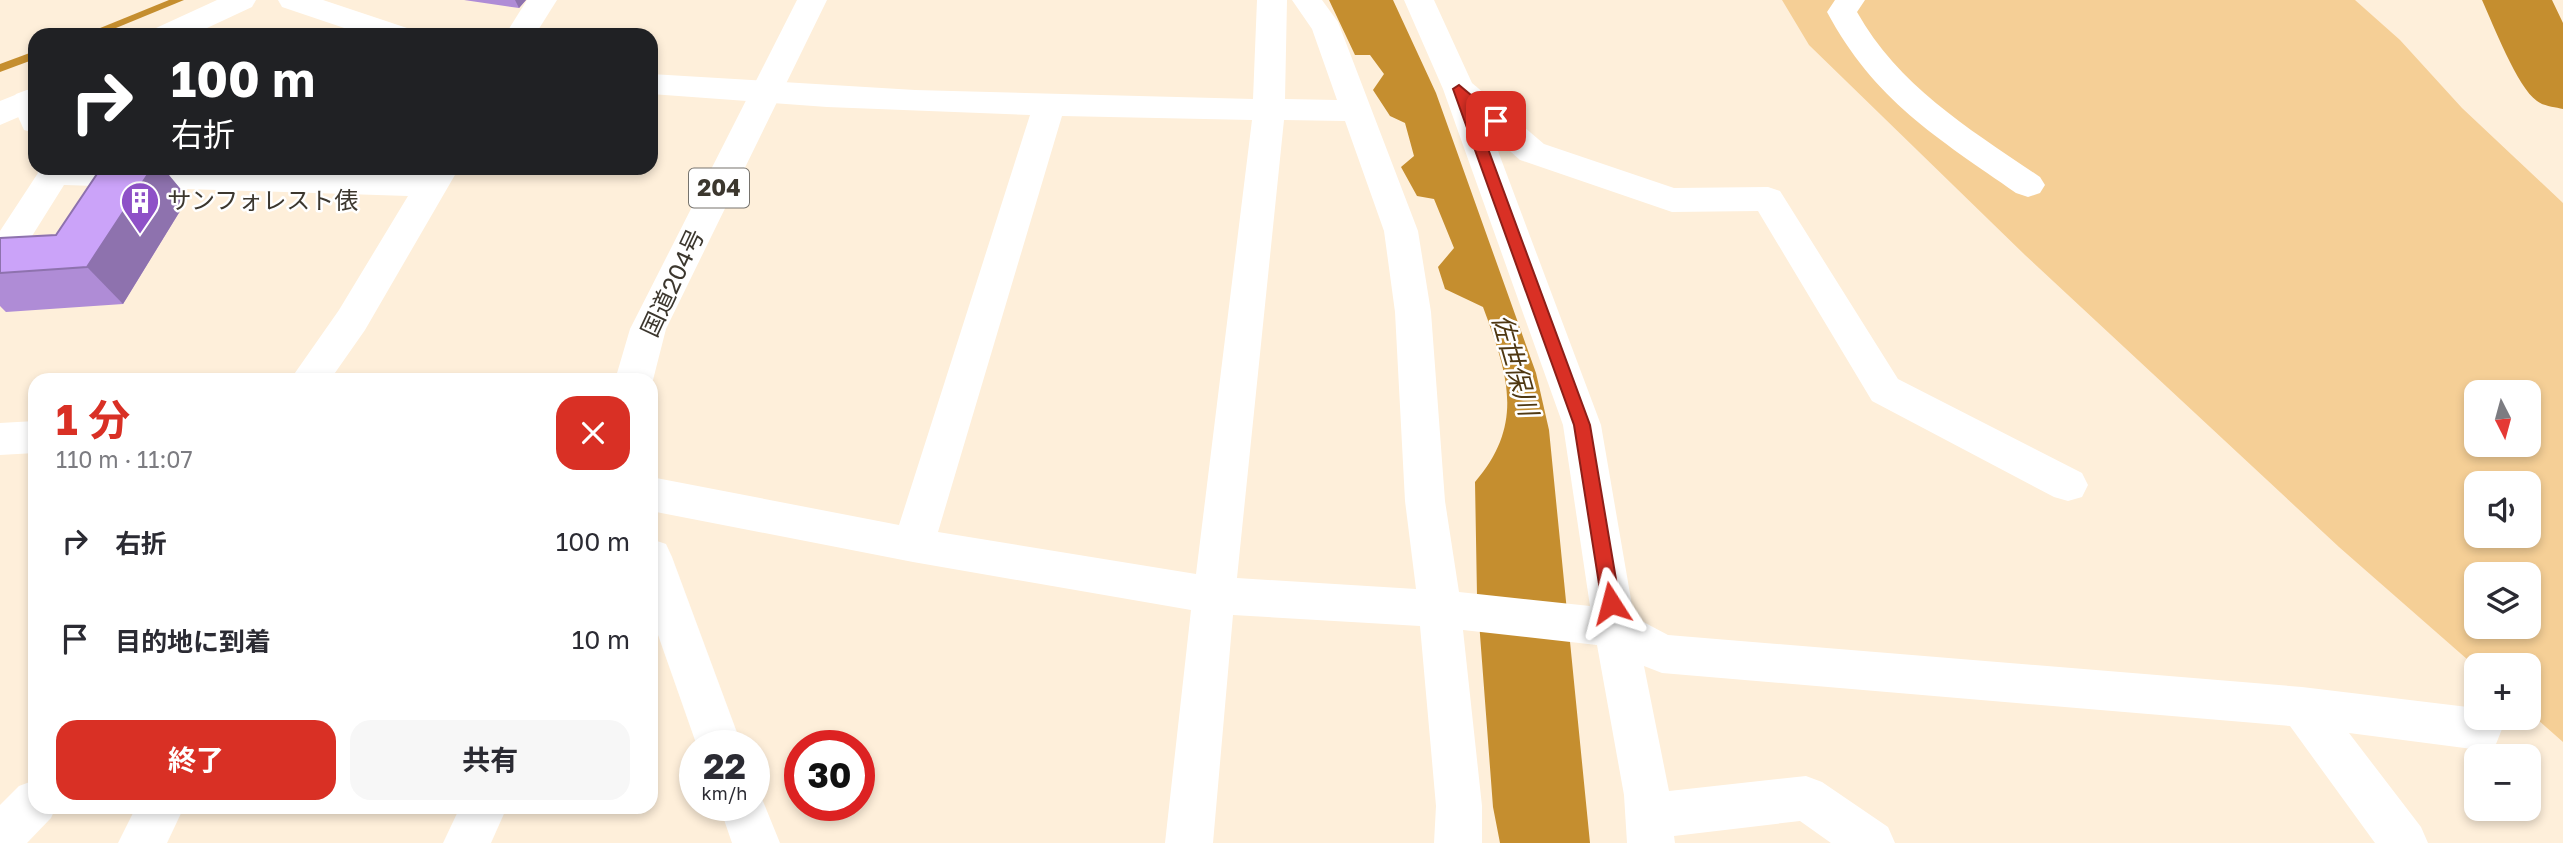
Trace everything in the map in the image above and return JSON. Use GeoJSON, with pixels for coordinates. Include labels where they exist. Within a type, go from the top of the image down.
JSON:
{"type":"FeatureCollection","features":[{"type":"Feature","properties":{"kind":"main road"},"geometry":{"type":"LineString","coordinates":[[182,28],[241,0]]}},
{"type":"Feature","properties":{"kind":"main road"},"geometry":{"type":"LineString","coordinates":[[293,0],[375,28]]}},
{"type":"Feature","properties":{"kind":"main road"},"geometry":{"type":"LineString","coordinates":[[524,28],[542,0]]}},
{"type":"Feature","properties":{"kind":"main road","name":"国道204号"},"geometry":{"type":"LineString","coordinates":[[636,373],[648,329],[812,0]]}},
{"type":"Feature","properties":{"kind":"main road"},"geometry":{"type":"LineString","coordinates":[[1189,843],[1269,110],[1272,0]]}},
{"type":"Feature","properties":{"kind":"main road"},"geometry":{"type":"LineString","coordinates":[[1307,0],[1327,29],[1401,231],[1413,312],[1425,501],[1440,609],[1459,806],[1458,843]]}},
{"type":"Feature","properties":{"kind":"main road"},"geometry":{"type":"LineString","coordinates":[[1419,0],[1459,89],[1582,425],[1615,628],[1647,795],[1650,829],[1806,798],[1871,843]]}},
{"type":"Feature","properties":{"kind":"main road"},"geometry":{"type":"LineString","coordinates":[[1850,0],[1842,12],[1849,29],[1875,67],[1908,100],[2028,185]]}},
{"type":"Feature","properties":{"kind":"main road"},"geometry":{"type":"LineString","coordinates":[[658,85],[766,94],[1357,111]]}},
{"type":"Feature","properties":{"kind":"main road"},"geometry":{"type":"LineString","coordinates":[[1459,89],[1532,152],[1672,200],[1768,199],[1885,390],[2068,485]]}},
{"type":"Feature","properties":{"kind":"main road"},"geometry":{"type":"LineString","coordinates":[[913,545],[1050,104]]}},
{"type":"Feature","properties":{"kind":"main road"},"geometry":{"type":"LineString","coordinates":[[0,259],[51,175]]}},
{"type":"Feature","properties":{"kind":"main road"},"geometry":{"type":"LineString","coordinates":[[314,373],[352,320],[437,176],[373,175]]}},
{"type":"Feature","properties":{"kind":"main road"},"geometry":{"type":"LineString","coordinates":[[0,439],[28,438]]}},
{"type":"Feature","properties":{"kind":"main road"},"geometry":{"type":"LineString","coordinates":[[658,495],[913,545],[1214,595],[1440,609],[1615,628],[1662,654],[2302,707],[2464,727]]}},
{"type":"Feature","properties":{"kind":"main road"},"geometry":{"type":"LineString","coordinates":[[658,575],[714,730]]}},
{"type":"Feature","properties":{"kind":"main road"},"geometry":{"type":"LineString","coordinates":[[2302,707],[2404,843]]}},
{"type":"Feature","properties":{"kind":"main road"},"geometry":{"type":"LineString","coordinates":[[0,838],[28,809]]}},
{"type":"Feature","properties":{"kind":"main road"},"geometry":{"type":"LineString","coordinates":[[142,843],[156,814]]}},
{"type":"Feature","properties":{"kind":"main road"},"geometry":{"type":"LineString","coordinates":[[467,843],[481,814]]}},
{"type":"Feature","properties":{"kind":"main road"},"geometry":{"type":"LineString","coordinates":[[748,821],[756,843]]}},
{"type":"Feature","properties":{"kind":"shaded area"},"geometry":{"type":"Polygon","coordinates":[[[1782,0],[2355,0],[2400,40],[2462,108],[2563,203],[2563,742],[2541,723],[2541,653],[2464,653],[2464,656],[2339,547],[2025,255],[1809,45],[1782,0]]]}},
{"type":"Feature","properties":{"kind":"water","name":"佐世保川"},"geometry":{"type":"Polygon","coordinates":[[[1329,0],[1393,0],[1436,93],[1536,373],[1549,430],[1590,843],[1500,843],[1493,807],[1477,595],[1475,482],[1491,460],[1501,439],[1507,397],[1504,375],[1483,307],[1445,289],[1438,267],[1454,248],[1434,199],[1417,196],[1401,167],[1414,156],[1405,123],[1390,116],[1373,90],[1384,74],[1370,55],[1355,55],[1329,0]]]}},
{"type":"Feature","properties":{"kind":"building"},"geometry":{"type":"Polygon","coordinates":[[[96,175],[147,175],[87,267],[0,273],[0,238],[56,235],[96,175]]]}},
{"type":"Feature","properties":{"kind":"waterway"},"geometry":{"type":"LineString","coordinates":[[107,28],[179,0]]}},
{"type":"Feature","properties":{"kind":"waterway"},"geometry":{"type":"LineString","coordinates":[[2517,0],[2552,72],[2563,85]]}},
{"type":"Feature","properties":{"kind":"waterway"},"geometry":{"type":"LineString","coordinates":[[0,68],[28,58]]}},
{"type":"Feature","properties":{"kind":"place","name":"サンフォレスト俵"},"geometry":{"type":"Point","coordinates":[140,235]}},
{"type":"Feature","properties":{"kind":"route"},"geometry":{"type":"LineString","coordinates":[[1496,121],[1459,89],[1582,425],[1611,603]]}}]}
